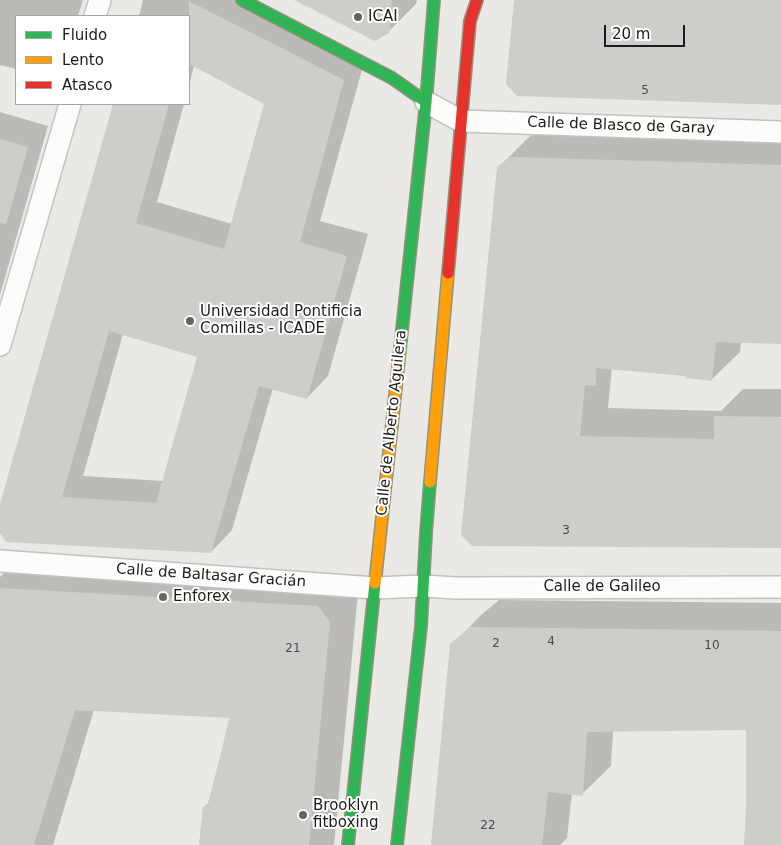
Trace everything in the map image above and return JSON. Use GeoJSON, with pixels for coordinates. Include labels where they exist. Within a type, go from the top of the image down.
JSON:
{"type":"FeatureCollection","features":[{"type":"Feature","properties":{"kind":"main road"},"geometry":{"type":"LineString","coordinates":[[242,0],[392,78],[426,102]]}},
{"type":"Feature","properties":{"kind":"main road","name":"Calle de Alberto Aguilera"},"geometry":{"type":"LineString","coordinates":[[348,845],[426,102],[434,0]]}},
{"type":"Feature","properties":{"kind":"main road"},"geometry":{"type":"LineString","coordinates":[[397,845],[421,626],[470,21],[477,0]]}},
{"type":"Feature","properties":{"kind":"street"},"geometry":{"type":"LineString","coordinates":[[95,15],[100,0]]}},
{"type":"Feature","properties":{"kind":"street"},"geometry":{"type":"LineString","coordinates":[[466,0],[470,21]]}},
{"type":"Feature","properties":{"kind":"street"},"geometry":{"type":"LineString","coordinates":[[426,102],[461,121]]}},
{"type":"Feature","properties":{"kind":"street"},"geometry":{"type":"LineString","coordinates":[[0,344],[70,105]]}},
{"type":"Feature","properties":{"kind":"street","name":"Calle de Blasco de Garay"},"geometry":{"type":"LineString","coordinates":[[461,121],[781,132]]}},
{"type":"Feature","properties":{"kind":"street","name":"Calle de Baltasar Gracián"},"geometry":{"type":"LineString","coordinates":[[0,561],[375,588],[423,586]]}},
{"type":"Feature","properties":{"kind":"street","name":"Calle de Galileo"},"geometry":{"type":"LineString","coordinates":[[423,586],[456,588],[781,587]]}},
{"type":"Feature","properties":{"kind":"building","name":"ICAI"},"geometry":{"type":"Polygon","coordinates":[[[294,0],[392,0],[389,33],[375,41],[294,0]]]}},
{"type":"Feature","properties":{"kind":"building"},"geometry":{"type":"Polygon","coordinates":[[[514,0],[781,0],[781,105],[517,96],[506,84],[514,0]]]}},
{"type":"Feature","properties":{"kind":"building","name":"Universidad Pontificia Comillas - ICADE"},"geometry":{"type":"Polygon","coordinates":[[[189,1],[344,80],[300,242],[347,256],[307,399],[259,386],[211,553],[6,542],[0,533],[0,504],[113,105],[169,105],[136,223],[224,249],[264,104],[190,65],[189,1]],[[109,331],[62,497],[156,503],[197,357],[109,331]]]}},
{"type":"Feature","properties":{"kind":"building"},"geometry":{"type":"Polygon","coordinates":[[[0,139],[28,147],[6,224],[0,223],[0,139]]]}},
{"type":"Feature","properties":{"kind":"building"},"geometry":{"type":"Polygon","coordinates":[[[510,157],[781,165],[781,344],[716,342],[712,381],[685,378],[685,376],[596,368],[596,386],[585,385],[580,436],[714,439],[714,416],[781,417],[781,548],[472,546],[461,535],[497,167],[510,157]]]}},
{"type":"Feature","properties":{"kind":"building"},"geometry":{"type":"Polygon","coordinates":[[[0,588],[318,606],[330,622],[309,845],[199,845],[203,806],[207,807],[229,718],[75,710],[34,845],[0,845],[0,588]]]}},
{"type":"Feature","properties":{"kind":"building"},"geometry":{"type":"Polygon","coordinates":[[[470,627],[781,631],[781,845],[744,845],[746,730],[587,732],[583,796],[548,792],[542,845],[431,845],[450,644],[470,627]]]}},
{"type":"Feature","properties":{"kind":"traffic: fast"},"geometry":{"type":"LineString","coordinates":[[242,0],[392,78],[426,102]]}},
{"type":"Feature","properties":{"kind":"traffic: fast"},"geometry":{"type":"LineString","coordinates":[[400,349],[426,102],[434,0]]}},
{"type":"Feature","properties":{"kind":"traffic: fast"},"geometry":{"type":"LineString","coordinates":[[397,845],[421,626],[430,482]]}},
{"type":"Feature","properties":{"kind":"traffic: fast"},"geometry":{"type":"LineString","coordinates":[[348,845],[375,583]]}},
{"type":"Feature","properties":{"kind":"traffic: slow"},"geometry":{"type":"LineString","coordinates":[[430,482],[448,273]]}},
{"type":"Feature","properties":{"kind":"traffic: slow"},"geometry":{"type":"LineString","coordinates":[[375,583],[400,349]]}},
{"type":"Feature","properties":{"kind":"traffic: jam"},"geometry":{"type":"LineString","coordinates":[[448,273],[470,21],[477,0]]}},
{"type":"Feature","properties":{"kind":"place","name":"ICAI"},"geometry":{"type":"Point","coordinates":[358,17]}},
{"type":"Feature","properties":{"kind":"place","name":"Universidad Pontificia Comillas - ICADE"},"geometry":{"type":"Point","coordinates":[190,321]}},
{"type":"Feature","properties":{"kind":"place","name":"Enforex"},"geometry":{"type":"Point","coordinates":[163,597]}},
{"type":"Feature","properties":{"kind":"place","name":"Brooklyn fitboxing"},"geometry":{"type":"Point","coordinates":[303,815]}}]}
